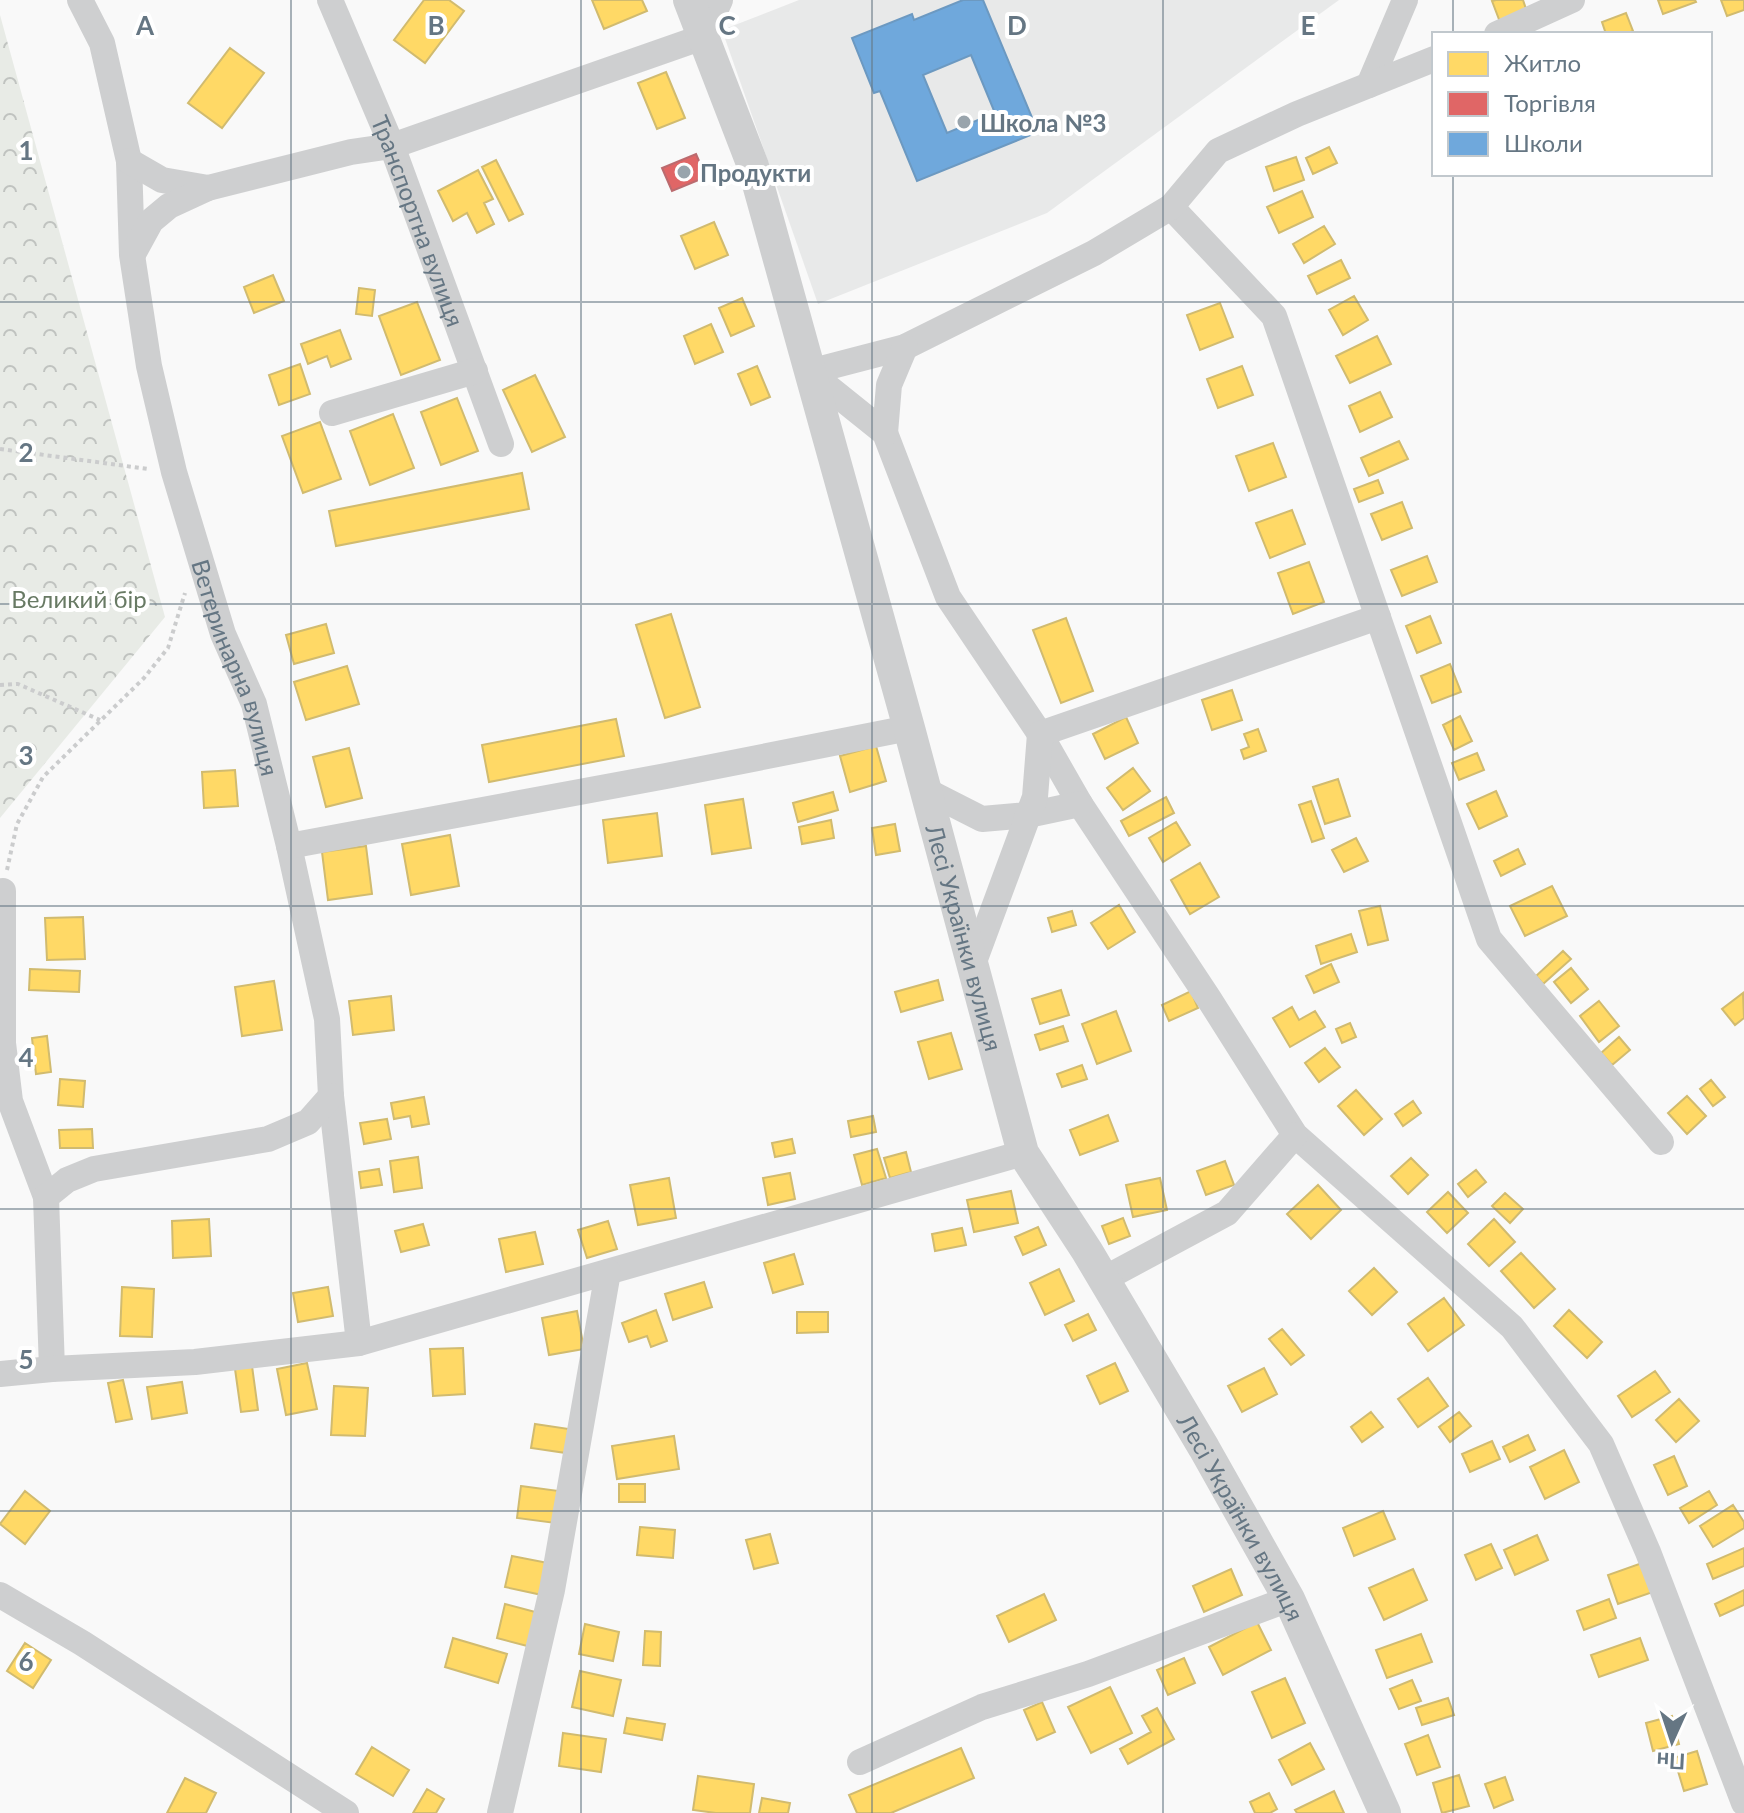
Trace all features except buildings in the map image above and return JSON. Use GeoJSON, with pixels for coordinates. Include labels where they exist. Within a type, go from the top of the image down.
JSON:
{"type":"FeatureCollection","features":[{"type":"Feature","properties":{"kind":"street","name":"Ветеринарна вулиця"},"geometry":{"type":"LineString","coordinates":[[80,0],[102,43],[129,161],[132,255],[149,366],[174,472],[223,634],[254,704],[327,1019],[331,1096],[359,1343]]}},
{"type":"Feature","properties":{"kind":"street","name":"Транспортна вулиця"},"geometry":{"type":"LineString","coordinates":[[330,0],[392,146],[501,444]]}},
{"type":"Feature","properties":{"kind":"street","name":"Лесі Українки вулиця"},"geometry":{"type":"LineString","coordinates":[[689,0],[753,166],[1023,1153],[1104,1279],[1289,1599],[1385,1813]]}},
{"type":"Feature","properties":{"kind":"street"},"geometry":{"type":"LineString","coordinates":[[132,255],[151,221],[169,206],[208,188],[351,152],[392,146],[703,37],[720,0]]}},
{"type":"Feature","properties":{"kind":"street"},"geometry":{"type":"LineString","coordinates":[[1369,85],[1405,0]]}},
{"type":"Feature","properties":{"kind":"street"},"geometry":{"type":"LineString","coordinates":[[1501,32],[1572,0]]}},
{"type":"Feature","properties":{"kind":"street"},"geometry":{"type":"LineString","coordinates":[[809,372],[905,347],[1094,253],[1171,207],[1218,151],[1297,114],[1432,60]]}},
{"type":"Feature","properties":{"kind":"street"},"geometry":{"type":"LineString","coordinates":[[129,161],[162,180],[208,188]]}},
{"type":"Feature","properties":{"kind":"street"},"geometry":{"type":"LineString","coordinates":[[1171,207],[1274,316],[1489,939],[1661,1142]]}},
{"type":"Feature","properties":{"kind":"street"},"geometry":{"type":"LineString","coordinates":[[905,347],[889,385],[885,433],[948,597],[1040,734],[1080,804],[1295,1135],[1512,1327],[1601,1444],[1648,1552],[1744,1803]]}},
{"type":"Feature","properties":{"kind":"street"},"geometry":{"type":"LineString","coordinates":[[332,413],[475,371]]}},
{"type":"Feature","properties":{"kind":"street"},"geometry":{"type":"LineString","coordinates":[[809,372],[885,433]]}},
{"type":"Feature","properties":{"kind":"street"},"geometry":{"type":"LineString","coordinates":[[1040,734],[1378,617]]}},
{"type":"Feature","properties":{"kind":"street"},"geometry":{"type":"LineString","coordinates":[[289,846],[909,728]]}},
{"type":"Feature","properties":{"kind":"street"},"geometry":{"type":"LineString","coordinates":[[972,967],[1035,797],[1040,734]]}},
{"type":"Feature","properties":{"kind":"street"},"geometry":{"type":"LineString","coordinates":[[925,790],[982,819],[1028,815],[1080,804]]}},
{"type":"Feature","properties":{"kind":"street"},"geometry":{"type":"LineString","coordinates":[[3,891],[3,1043],[10,1101],[46,1197],[52,1369]]}},
{"type":"Feature","properties":{"kind":"street"},"geometry":{"type":"LineString","coordinates":[[46,1197],[67,1180],[94,1169],[268,1139],[308,1122],[331,1096]]}},
{"type":"Feature","properties":{"kind":"street"},"geometry":{"type":"LineString","coordinates":[[1104,1279],[1227,1213],[1295,1135]]}},
{"type":"Feature","properties":{"kind":"street"},"geometry":{"type":"LineString","coordinates":[[0,1374],[195,1362],[359,1343],[1023,1153]]}},
{"type":"Feature","properties":{"kind":"street"},"geometry":{"type":"LineString","coordinates":[[500,1813],[552,1590],[608,1272]]}},
{"type":"Feature","properties":{"kind":"street"},"geometry":{"type":"LineString","coordinates":[[0,1595],[82,1643],[346,1813]]}},
{"type":"Feature","properties":{"kind":"street"},"geometry":{"type":"LineString","coordinates":[[860,1762],[982,1707],[1088,1674],[1289,1599]]}},
{"type":"Feature","properties":{"kind":"path"},"geometry":{"type":"LineString","coordinates":[[0,449],[174,472]]}},
{"type":"Feature","properties":{"kind":"path"},"geometry":{"type":"LineString","coordinates":[[3,891],[17,824],[43,777],[144,678],[168,648],[186,588]]}},
{"type":"Feature","properties":{"kind":"path"},"geometry":{"type":"LineString","coordinates":[[0,685],[18,684],[100,720]]}},
{"type":"Feature","properties":{"kind":"shaded area","name":"Школа №3"},"geometry":{"type":"Polygon","coordinates":[[[799,0],[1339,0],[1047,213],[818,304],[722,30],[799,0]]]}},
{"type":"Feature","properties":{"kind":"green space","name":"Великий бір"},"geometry":{"type":"Polygon","coordinates":[[[0,15],[165,617],[0,818],[0,15]]]}},
{"type":"Feature","properties":{"kind":"place","name":"Школа №3"},"geometry":{"type":"Point","coordinates":[964,122]}},
{"type":"Feature","properties":{"kind":"place","name":"Продукти"},"geometry":{"type":"Point","coordinates":[684,172]}}]}
